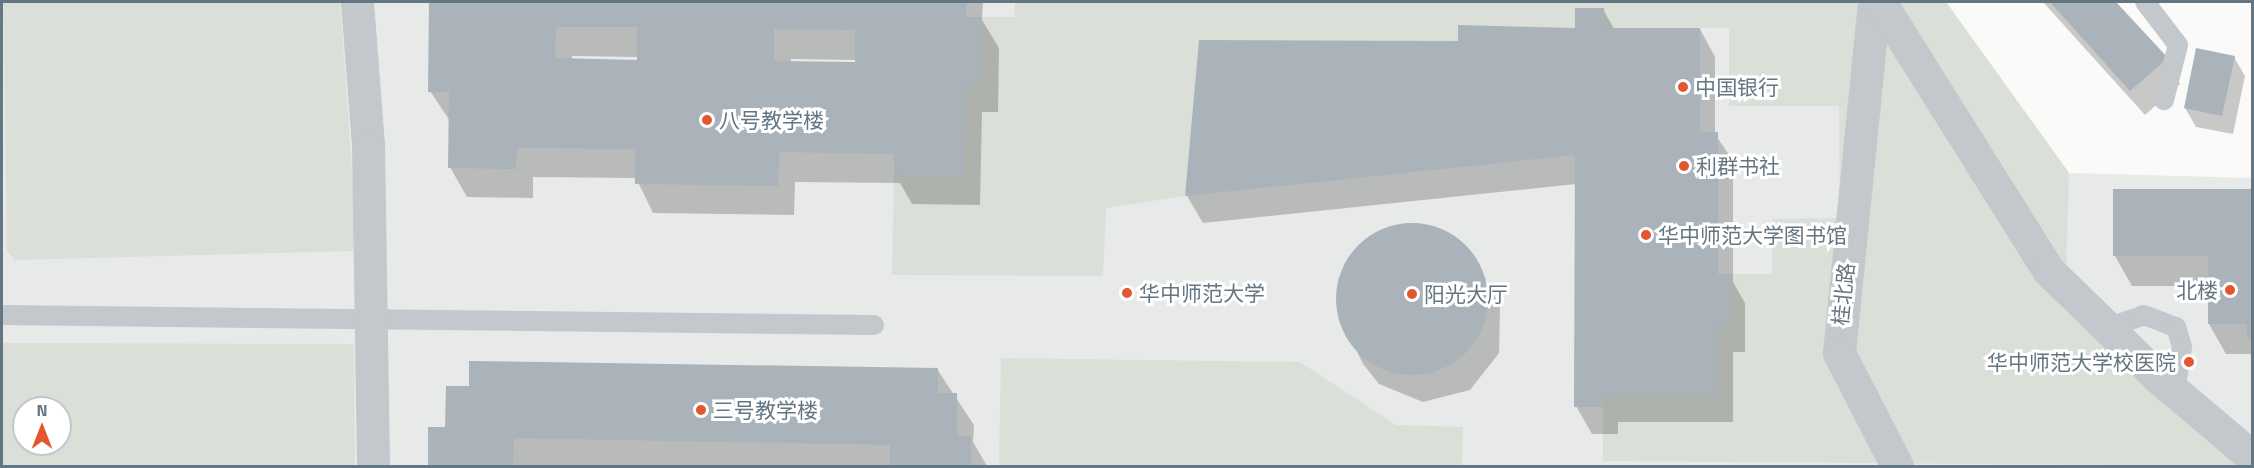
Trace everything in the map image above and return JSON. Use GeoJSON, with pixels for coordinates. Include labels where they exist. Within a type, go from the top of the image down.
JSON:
{"type":"FeatureCollection","features":[{"type":"Feature","properties":{"kind":"street"},"geometry":{"type":"LineString","coordinates":[[357,2],[371,318],[373,466]]}},
{"type":"Feature","properties":{"kind":"street","name":"桂北路"},"geometry":{"type":"LineString","coordinates":[[1874,2],[1839,353],[1897,466]]}},
{"type":"Feature","properties":{"kind":"street"},"geometry":{"type":"LineString","coordinates":[[1880,2],[2048,270],[2175,391],[2253,457]]}},
{"type":"Feature","properties":{"kind":"lane"},"geometry":{"type":"LineString","coordinates":[[2145,2],[2178,45],[2164,100]]}},
{"type":"Feature","properties":{"kind":"lane"},"geometry":{"type":"LineString","coordinates":[[2,315],[874,326]]}},
{"type":"Feature","properties":{"kind":"lane"},"geometry":{"type":"LineString","coordinates":[[2107,328],[2144,315],[2176,327],[2182,347],[2175,391]]}},
{"type":"Feature","properties":{"kind":"shaded area","name":"华中师范大学"},"geometry":{"type":"Polygon","coordinates":[[[2,2],[1946,2],[2069,173],[2252,178],[2252,466],[2,466],[2,2]]]}},
{"type":"Feature","properties":{"kind":"shaded area"},"geometry":{"type":"Polygon","coordinates":[[[3,2],[340,2],[357,240],[352,251],[15,260],[7,251],[3,2]]]}},
{"type":"Feature","properties":{"kind":"shaded area"},"geometry":{"type":"Polygon","coordinates":[[[1015,2],[1946,2],[2069,173],[2065,306],[2241,466],[1603,461],[1603,395],[1718,394],[1718,325],[1730,324],[1730,274],[1772,274],[1772,219],[1840,218],[1839,106],[1729,106],[1729,28],[1604,28],[1603,8],[1575,8],[1575,28],[1458,25],[1458,41],[1199,40],[1185,196],[1106,208],[1103,276],[892,275],[894,175],[964,176],[966,83],[981,82],[982,17],[1014,17],[1015,2]]]}},
{"type":"Feature","properties":{"kind":"shaded area"},"geometry":{"type":"Polygon","coordinates":[[[2,343],[354,344],[355,466],[2,466],[2,343]]]}},
{"type":"Feature","properties":{"kind":"shaded area"},"geometry":{"type":"Polygon","coordinates":[[[1001,358],[1300,362],[1396,425],[1463,427],[1462,466],[999,466],[1001,358]]]}},
{"type":"Feature","properties":{"kind":"building","name":"八号教学楼"},"geometry":{"type":"Polygon","coordinates":[[[429,2],[966,2],[966,17],[982,17],[981,83],[966,83],[964,176],[894,175],[894,154],[779,152],[778,186],[635,184],[635,149],[517,148],[516,169],[448,168],[449,92],[428,92],[429,2]],[[556,27],[555,58],[637,60],[637,27],[556,27]],[[774,29],[774,61],[855,62],[855,30],[774,29]]]}},
{"type":"Feature","properties":{"kind":"building"},"geometry":{"type":"Polygon","coordinates":[[[2050,2],[2116,2],[2168,58],[2130,91],[2050,2]]]}},
{"type":"Feature","properties":{"kind":"building","name":"华中师范大学图书馆"},"geometry":{"type":"Polygon","coordinates":[[[1575,8],[1604,8],[1604,28],[1700,28],[1700,132],[1718,132],[1718,274],[1730,274],[1730,325],[1718,325],[1718,395],[1603,395],[1603,407],[1574,407],[1575,155],[1185,196],[1199,40],[1458,41],[1458,25],[1575,28],[1575,8]]]}},
{"type":"Feature","properties":{"kind":"building"},"geometry":{"type":"Polygon","coordinates":[[[2196,48],[2235,56],[2222,116],[2184,108],[2196,48]]]}},
{"type":"Feature","properties":{"kind":"building","name":"北楼"},"geometry":{"type":"Polygon","coordinates":[[[2113,189],[2252,189],[2252,339],[2247,339],[2247,324],[2208,324],[2208,256],[2113,256],[2113,189]]]}},
{"type":"Feature","properties":{"kind":"building","name":"阳光大厅"},"geometry":{"type":"Polygon","coordinates":[[[1412,223],[1441,229],[1466,245],[1482,270],[1488,299],[1482,328],[1466,353],[1441,369],[1412,375],[1383,369],[1358,353],[1342,328],[1336,299],[1342,270],[1358,245],[1383,229],[1412,223]]]}},
{"type":"Feature","properties":{"kind":"building","name":"三号教学楼"},"geometry":{"type":"Polygon","coordinates":[[[469,361],[938,368],[938,393],[957,393],[957,436],[971,436],[971,466],[890,466],[890,445],[514,438],[513,466],[428,466],[428,427],[445,427],[446,386],[469,386],[469,361]]]}},
{"type":"Feature","properties":{"kind":"place","name":"中国银行"},"geometry":{"type":"Point","coordinates":[1683,87]}},
{"type":"Feature","properties":{"kind":"place","name":"八号教学楼"},"geometry":{"type":"Point","coordinates":[707,120]}},
{"type":"Feature","properties":{"kind":"place","name":"利群书社"},"geometry":{"type":"Point","coordinates":[1684,166]}},
{"type":"Feature","properties":{"kind":"place","name":"华中师范大学图书馆"},"geometry":{"type":"Point","coordinates":[1646,235]}},
{"type":"Feature","properties":{"kind":"place","name":"北楼"},"geometry":{"type":"Point","coordinates":[2230,290]}},
{"type":"Feature","properties":{"kind":"place","name":"华中师范大学"},"geometry":{"type":"Point","coordinates":[1127,293]}},
{"type":"Feature","properties":{"kind":"place","name":"阳光大厅"},"geometry":{"type":"Point","coordinates":[1412,294]}},
{"type":"Feature","properties":{"kind":"place","name":"华中师范大学校医院"},"geometry":{"type":"Point","coordinates":[2189,362]}},
{"type":"Feature","properties":{"kind":"place","name":"三号教学楼"},"geometry":{"type":"Point","coordinates":[701,410]}}]}
